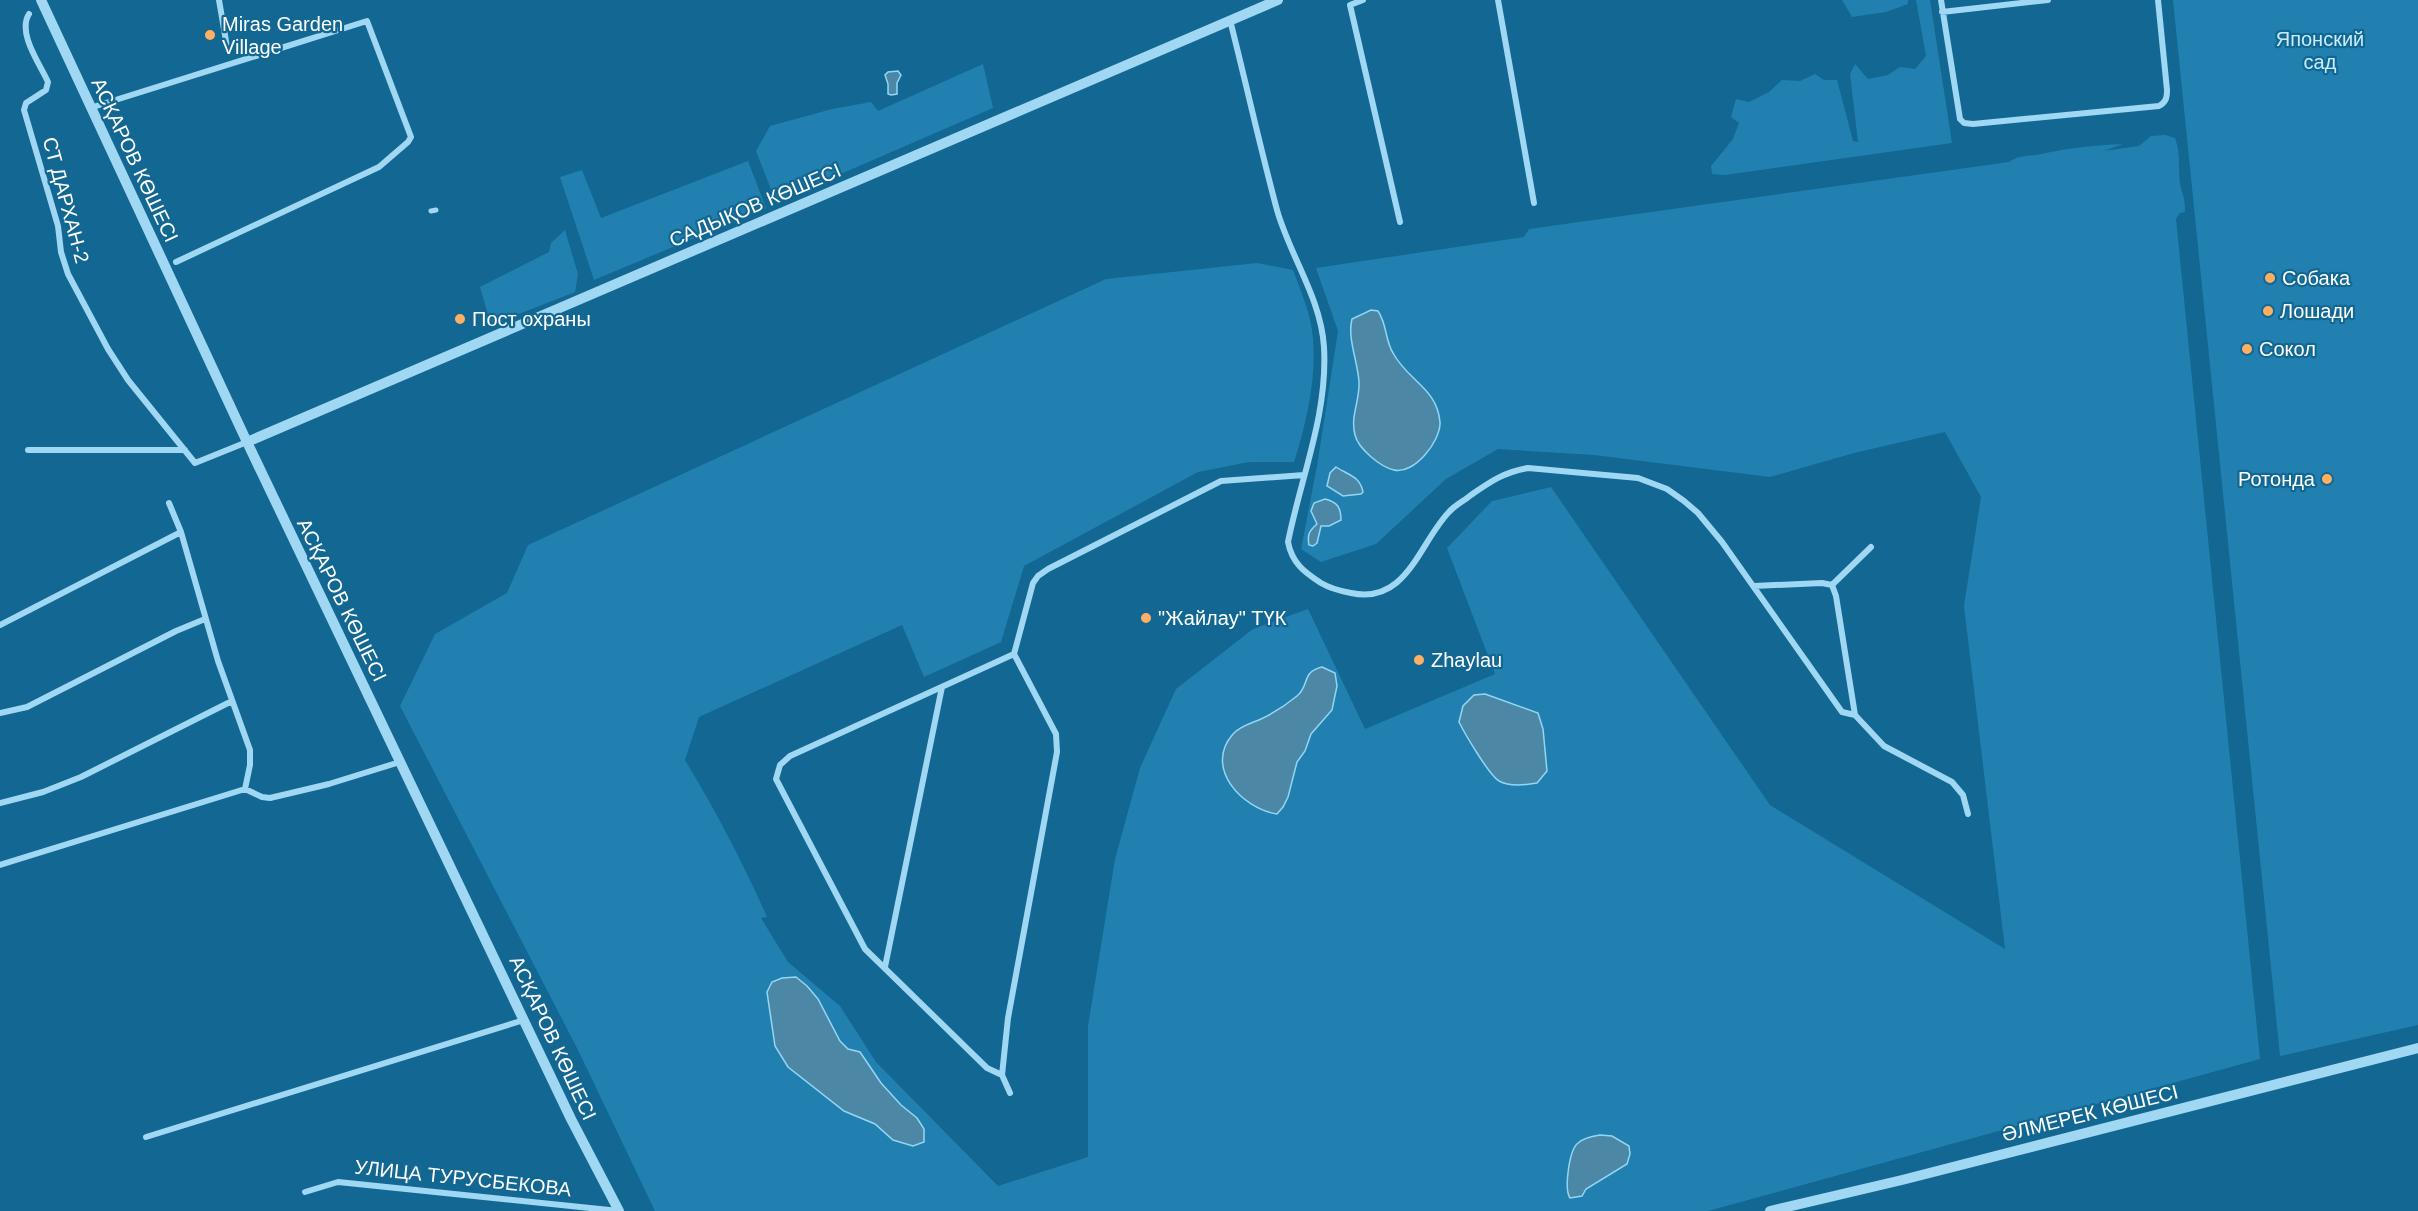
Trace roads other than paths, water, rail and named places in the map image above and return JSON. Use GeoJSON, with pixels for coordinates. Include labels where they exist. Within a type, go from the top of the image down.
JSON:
{"type":"FeatureCollection","features":[{"type":"Feature","properties":{"kind":"street","name":"АСҚАРОВ КӨШЕСІ"},"geometry":{"type":"LineString","coordinates":[[41,0],[247,442],[571,1119],[619,1211]]}},
{"type":"Feature","properties":{"kind":"street"},"geometry":{"type":"LineString","coordinates":[[219,0],[227,46]]}},
{"type":"Feature","properties":{"kind":"street","name":"САДЫҚОВ КӨШЕСІ"},"geometry":{"type":"LineString","coordinates":[[247,442],[1278,0]]}},
{"type":"Feature","properties":{"kind":"street"},"geometry":{"type":"LineString","coordinates":[[1363,0],[1350,5],[1400,222]]}},
{"type":"Feature","properties":{"kind":"street"},"geometry":{"type":"LineString","coordinates":[[1498,0],[1534,202]]}},
{"type":"Feature","properties":{"kind":"street"},"geometry":{"type":"LineString","coordinates":[[1941,0],[1960,119],[1964,123],[1972,124],[2159,106],[2167,99],[2167,90],[2158,0]]}},
{"type":"Feature","properties":{"kind":"street"},"geometry":{"type":"LineString","coordinates":[[1942,12],[2048,0]]}},
{"type":"Feature","properties":{"kind":"street","name":"СТ ДАРХАН-2"},"geometry":{"type":"LineString","coordinates":[[29,14],[24,22],[25,31],[48,82],[46,90],[26,103],[24,110],[58,226],[61,252],[68,274],[118,365],[185,450]]}},
{"type":"Feature","properties":{"kind":"street"},"geometry":{"type":"LineString","coordinates":[[1230,20],[1278,211],[1316,307],[1322,329],[1324,379],[1322,406],[1288,542],[1291,555],[1298,566],[1331,589],[1357,595],[1376,594],[1396,583],[1418,559],[1430,537],[1450,510],[1498,476],[1528,468],[1638,478],[1667,489],[1698,513],[1754,586],[1842,712],[1855,715],[1884,746],[1952,782],[1963,795],[1968,814]]}},
{"type":"Feature","properties":{"kind":"street"},"geometry":{"type":"LineString","coordinates":[[90,108],[367,21],[411,137],[408,142],[379,167],[176,261]]}},
{"type":"Feature","properties":{"kind":"street"},"geometry":{"type":"LineString","coordinates":[[28,450],[185,450],[195,462],[247,442]]}},
{"type":"Feature","properties":{"kind":"street"},"geometry":{"type":"LineString","coordinates":[[1010,1093],[1002,1075],[1008,1018],[1057,752],[1056,734],[1014,654],[1033,583],[1048,569],[1221,481],[1304,475]]}},
{"type":"Feature","properties":{"kind":"street"},"geometry":{"type":"LineString","coordinates":[[169,503],[181,532],[205,619],[250,750],[248,776],[244,789]]}},
{"type":"Feature","properties":{"kind":"street"},"geometry":{"type":"LineString","coordinates":[[0,625],[181,532]]}},
{"type":"Feature","properties":{"kind":"street"},"geometry":{"type":"LineString","coordinates":[[1832,585],[1871,547]]}},
{"type":"Feature","properties":{"kind":"street"},"geometry":{"type":"LineString","coordinates":[[1754,586],[1822,583],[1832,585]]}},
{"type":"Feature","properties":{"kind":"street"},"geometry":{"type":"LineString","coordinates":[[1832,585],[1836,596],[1855,715]]}},
{"type":"Feature","properties":{"kind":"street"},"geometry":{"type":"LineString","coordinates":[[0,713],[27,707],[176,631],[205,619]]}},
{"type":"Feature","properties":{"kind":"street"},"geometry":{"type":"LineString","coordinates":[[1002,1075],[987,1068],[866,949],[777,779],[780,765],[790,756],[1014,654]]}},
{"type":"Feature","properties":{"kind":"street"},"geometry":{"type":"LineString","coordinates":[[885,967],[942,687]]}},
{"type":"Feature","properties":{"kind":"street"},"geometry":{"type":"LineString","coordinates":[[0,803],[43,792],[81,777],[232,701]]}},
{"type":"Feature","properties":{"kind":"street"},"geometry":{"type":"LineString","coordinates":[[0,865],[244,789],[270,798],[329,784],[400,762]]}},
{"type":"Feature","properties":{"kind":"street"},"geometry":{"type":"LineString","coordinates":[[146,1137],[525,1020]]}},
{"type":"Feature","properties":{"kind":"street","name":"ӘЛМЕРЕК КӨШЕСІ"},"geometry":{"type":"LineString","coordinates":[[1770,1211],[2418,1048]]}},
{"type":"Feature","properties":{"kind":"street","name":"УЛИЦА ТУРУСБЕКОВА"},"geometry":{"type":"LineString","coordinates":[[305,1192],[338,1182],[619,1211]]}},
{"type":"Feature","properties":{"kind":"place","name":"Miras Garden Village"},"geometry":{"type":"Point","coordinates":[210,35]}},
{"type":"Feature","properties":{"kind":"place","name":"Собака"},"geometry":{"type":"Point","coordinates":[2270,278]}},
{"type":"Feature","properties":{"kind":"place","name":"Лошади"},"geometry":{"type":"Point","coordinates":[2268,311]}},
{"type":"Feature","properties":{"kind":"place","name":"Пост охраны"},"geometry":{"type":"Point","coordinates":[460,319]}},
{"type":"Feature","properties":{"kind":"place","name":"Сокол"},"geometry":{"type":"Point","coordinates":[2247,349]}},
{"type":"Feature","properties":{"kind":"place","name":"Ротонда"},"geometry":{"type":"Point","coordinates":[2327,479]}},
{"type":"Feature","properties":{"kind":"place","name":"\"Жайлау\" ТҮК"},"geometry":{"type":"Point","coordinates":[1146,618]}},
{"type":"Feature","properties":{"kind":"place","name":"Zhaylau"},"geometry":{"type":"Point","coordinates":[1419,660]}},
{"type":"Feature","properties":{"kind":"park label","name":"Японский сад"},"geometry":{"type":"Point","coordinates":[2320,50]}}]}
